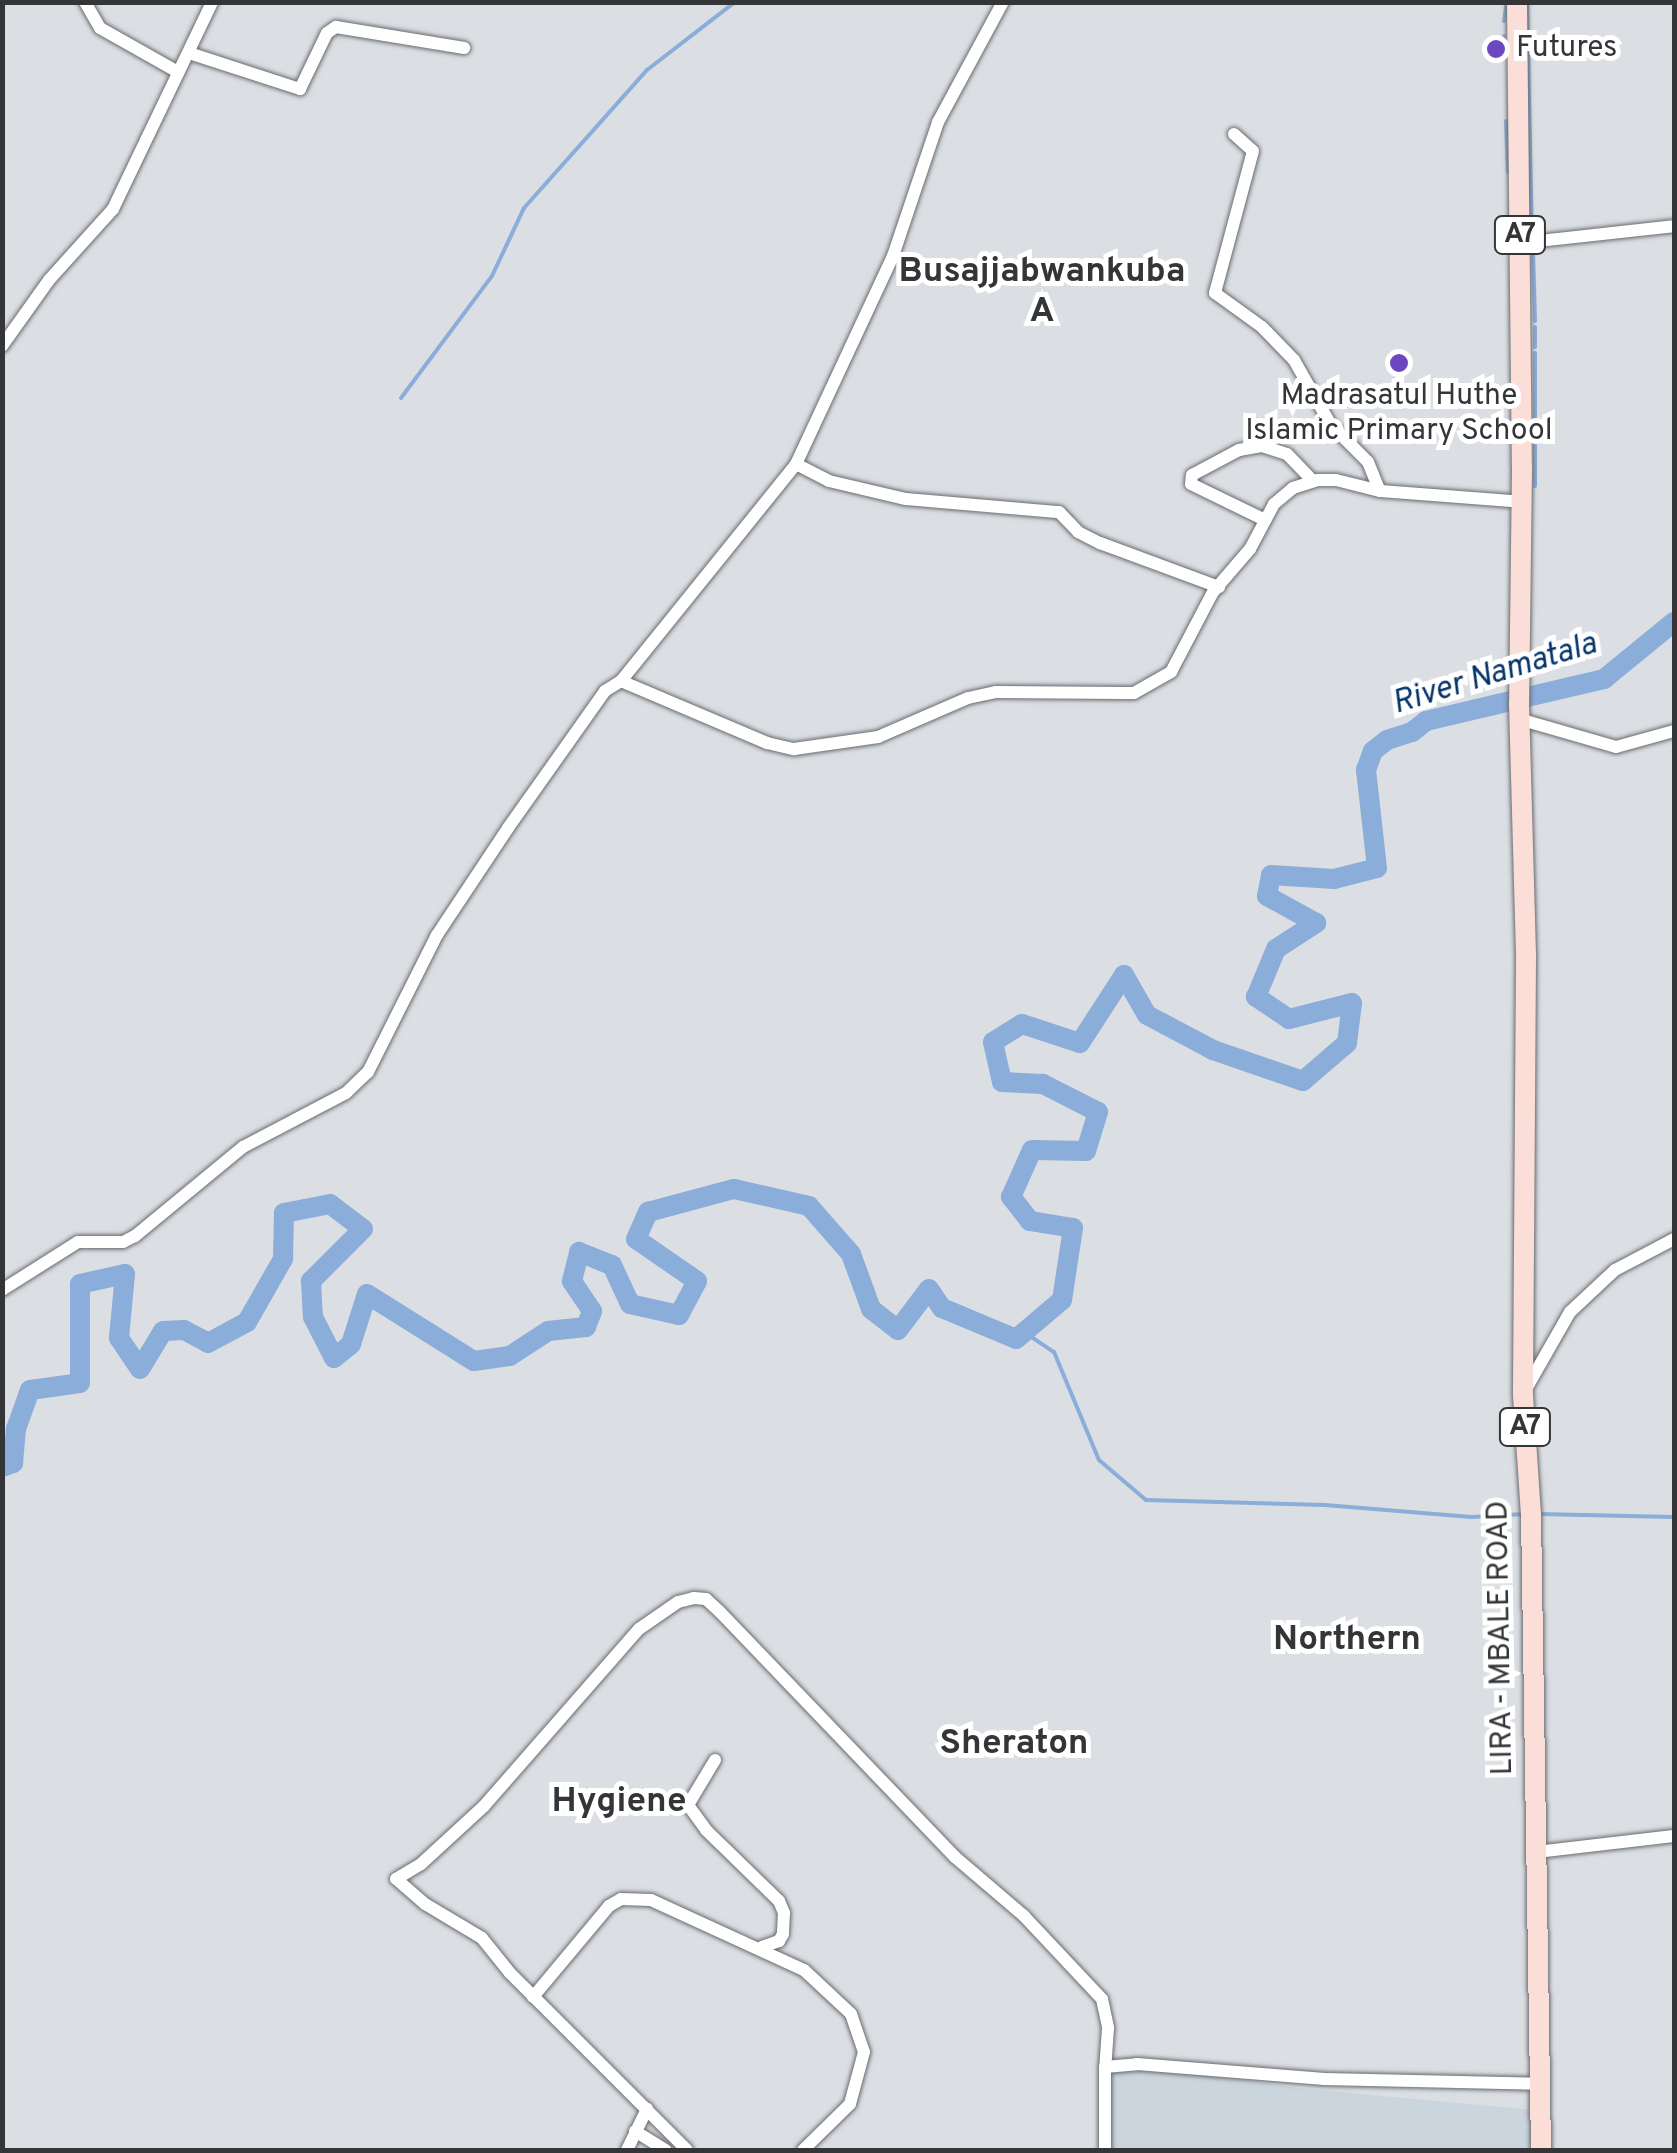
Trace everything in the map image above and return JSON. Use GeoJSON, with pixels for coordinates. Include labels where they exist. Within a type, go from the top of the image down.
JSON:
{"type":"FeatureCollection","features":[{"type":"Feature","properties":{"kind":"main road","name":"A7"},"geometry":{"type":"LineString","coordinates":[[1516,2],[1522,502],[1519,712]]}},
{"type":"Feature","properties":{"kind":"main road","name":"LIRA - MBALE ROAD"},"geometry":{"type":"LineString","coordinates":[[1519,712],[1526,960],[1523,1395],[1531,1514],[1541,2150]]}},
{"type":"Feature","properties":{"kind":"street"},"geometry":{"type":"LineString","coordinates":[[85,2],[100,28],[178,72]]}},
{"type":"Feature","properties":{"kind":"street"},"geometry":{"type":"LineString","coordinates":[[2,346],[49,280],[113,210],[212,2]]}},
{"type":"Feature","properties":{"kind":"street"},"geometry":{"type":"LineString","coordinates":[[2,1290],[78,1242],[123,1242],[135,1236],[252,1141],[358,1084],[437,935],[599,700],[621,680],[796,464],[893,256],[938,122],[1003,2]]}},
{"type":"Feature","properties":{"kind":"street"},"geometry":{"type":"LineString","coordinates":[[189,53],[300,88],[327,33],[336,28],[464,48]]}},
{"type":"Feature","properties":{"kind":"street"},"geometry":{"type":"LineString","coordinates":[[1234,134],[1253,151],[1215,293],[1262,328],[1294,360],[1331,426],[1368,462],[1380,491]]}},
{"type":"Feature","properties":{"kind":"street"},"geometry":{"type":"LineString","coordinates":[[1520,243],[1674,226]]}},
{"type":"Feature","properties":{"kind":"street"},"geometry":{"type":"LineString","coordinates":[[1264,520],[1191,484],[1192,475],[1239,450],[1262,446],[1287,454],[1313,481]]}},
{"type":"Feature","properties":{"kind":"street"},"geometry":{"type":"LineString","coordinates":[[796,464],[830,481],[906,499],[1059,512],[1078,532],[1100,543],[1155,560],[1219,587]]}},
{"type":"Feature","properties":{"kind":"street"},"geometry":{"type":"LineString","coordinates":[[621,680],[782,747],[815,749],[878,738],[968,698],[996,692],[1109,696],[1143,691],[1171,672],[1219,587],[1250,549],[1264,520],[1282,496],[1313,481],[1358,483],[1380,491],[1522,502]]}},
{"type":"Feature","properties":{"kind":"street"},"geometry":{"type":"LineString","coordinates":[[1519,712],[1616,746],[1674,731]]}},
{"type":"Feature","properties":{"kind":"street"},"geometry":{"type":"LineString","coordinates":[[1523,1395],[1570,1312],[1615,1270],[1674,1239]]}},
{"type":"Feature","properties":{"kind":"street"},"geometry":{"type":"LineString","coordinates":[[687,2150],[533,1996],[482,1938],[426,1904],[396,1879],[440,1848],[484,1806],[639,1629],[678,1602],[706,1599],[955,1857],[1024,1916],[1102,1999],[1108,2028],[1105,2150]]}},
{"type":"Feature","properties":{"kind":"street"},"geometry":{"type":"LineString","coordinates":[[714,1760],[688,1805],[706,1830],[779,1901],[784,1914],[783,1934],[779,1941],[762,1948]]}},
{"type":"Feature","properties":{"kind":"street"},"geometry":{"type":"LineString","coordinates":[[1536,1852],[1674,1836]]}},
{"type":"Feature","properties":{"kind":"street"},"geometry":{"type":"LineString","coordinates":[[533,1996],[609,1906],[621,1898],[651,1900],[804,1970],[834,1993],[861,2034],[863,2063],[853,2099],[803,2150]]}},
{"type":"Feature","properties":{"kind":"street"},"geometry":{"type":"LineString","coordinates":[[1105,2067],[1136,2064],[1324,2078],[1538,2084]]}},
{"type":"Feature","properties":{"kind":"street"},"geometry":{"type":"LineString","coordinates":[[627,2150],[646,2108]]}},
{"type":"Feature","properties":{"kind":"street"},"geometry":{"type":"LineString","coordinates":[[635,2131],[666,2150]]}},
{"type":"Feature","properties":{"kind":"shaded area"},"geometry":{"type":"Polygon","coordinates":[[[1156,2068],[1306,2089],[1533,2110],[1533,2150],[1110,2150],[1108,2072],[1156,2068]]]}},
{"type":"Feature","properties":{"kind":"waterway"},"geometry":{"type":"LineString","coordinates":[[401,398],[492,276],[524,208],[647,70],[735,2]]}},
{"type":"Feature","properties":{"kind":"waterway"},"geometry":{"type":"LineString","coordinates":[[1504,21],[1507,2]]}},
{"type":"Feature","properties":{"kind":"waterway"},"geometry":{"type":"LineString","coordinates":[[1527,2],[1532,238]]}},
{"type":"Feature","properties":{"kind":"waterway"},"geometry":{"type":"LineString","coordinates":[[1504,36],[1504,58]]}},
{"type":"Feature","properties":{"kind":"waterway"},"geometry":{"type":"LineString","coordinates":[[1506,121],[1508,172]]}},
{"type":"Feature","properties":{"kind":"waterway"},"geometry":{"type":"LineString","coordinates":[[1533,249],[1535,321]]}},
{"type":"Feature","properties":{"kind":"waterway"},"geometry":{"type":"LineString","coordinates":[[1535,327],[1535,347]]}},
{"type":"Feature","properties":{"kind":"waterway"},"geometry":{"type":"LineString","coordinates":[[1535,353],[1535,486]]}},
{"type":"Feature","properties":{"kind":"waterway","name":"River Namatala"},"geometry":{"type":"LineString","coordinates":[[2,1467],[13,1463],[16,1429],[30,1390],[80,1383],[80,1284],[125,1274],[119,1338],[140,1369],[163,1331],[184,1330],[208,1343],[247,1322],[283,1259],[284,1213],[330,1204],[363,1229],[311,1281],[313,1317],[334,1358],[351,1344],[367,1294],[474,1361],[510,1356],[548,1331],[586,1327],[592,1311],[572,1281],[579,1252],[612,1265],[630,1304],[679,1315],[697,1281],[636,1239],[648,1212],[734,1189],[809,1206],[851,1254],[871,1309],[898,1330],[929,1289],[942,1308],[1016,1339],[1062,1300],[1073,1228],[1030,1221],[1011,1197],[1032,1150],[1086,1151],[1098,1112],[1043,1084],[1002,1082],[993,1042],[1022,1024],[1080,1043],[1124,975],[1147,1015],[1213,1050],[1303,1081],[1347,1043],[1352,1003],[1289,1019],[1256,997],[1276,949],[1316,923],[1267,896],[1271,875],[1334,879],[1377,868],[1366,770],[1373,751],[1387,740],[1412,732],[1426,721],[1604,679],[1674,622]]}},
{"type":"Feature","properties":{"kind":"waterway"},"geometry":{"type":"LineString","coordinates":[[1024,1332],[1054,1352],[1099,1460],[1146,1500],[1325,1505],[1472,1517],[1525,1514]]}},
{"type":"Feature","properties":{"kind":"waterway"},"geometry":{"type":"LineString","coordinates":[[1539,1514],[1674,1517]]}},
{"type":"Feature","properties":{"kind":"place","name":"Futures"},"geometry":{"type":"Point","coordinates":[1496,49]}},
{"type":"Feature","properties":{"kind":"place","name":"Madrasatul Huthe Islamic Primary School"},"geometry":{"type":"Point","coordinates":[1399,363]}},
{"type":"Feature","properties":{"kind":"district","name":"Busajjabwankuba A"},"geometry":{"type":"Point","coordinates":[1042,292]}},
{"type":"Feature","properties":{"kind":"district","name":"Northern"},"geometry":{"type":"Point","coordinates":[1347,1640]}},
{"type":"Feature","properties":{"kind":"district","name":"Sheraton"},"geometry":{"type":"Point","coordinates":[1014,1744]}},
{"type":"Feature","properties":{"kind":"district","name":"Hygiene"},"geometry":{"type":"Point","coordinates":[619,1802]}}]}
